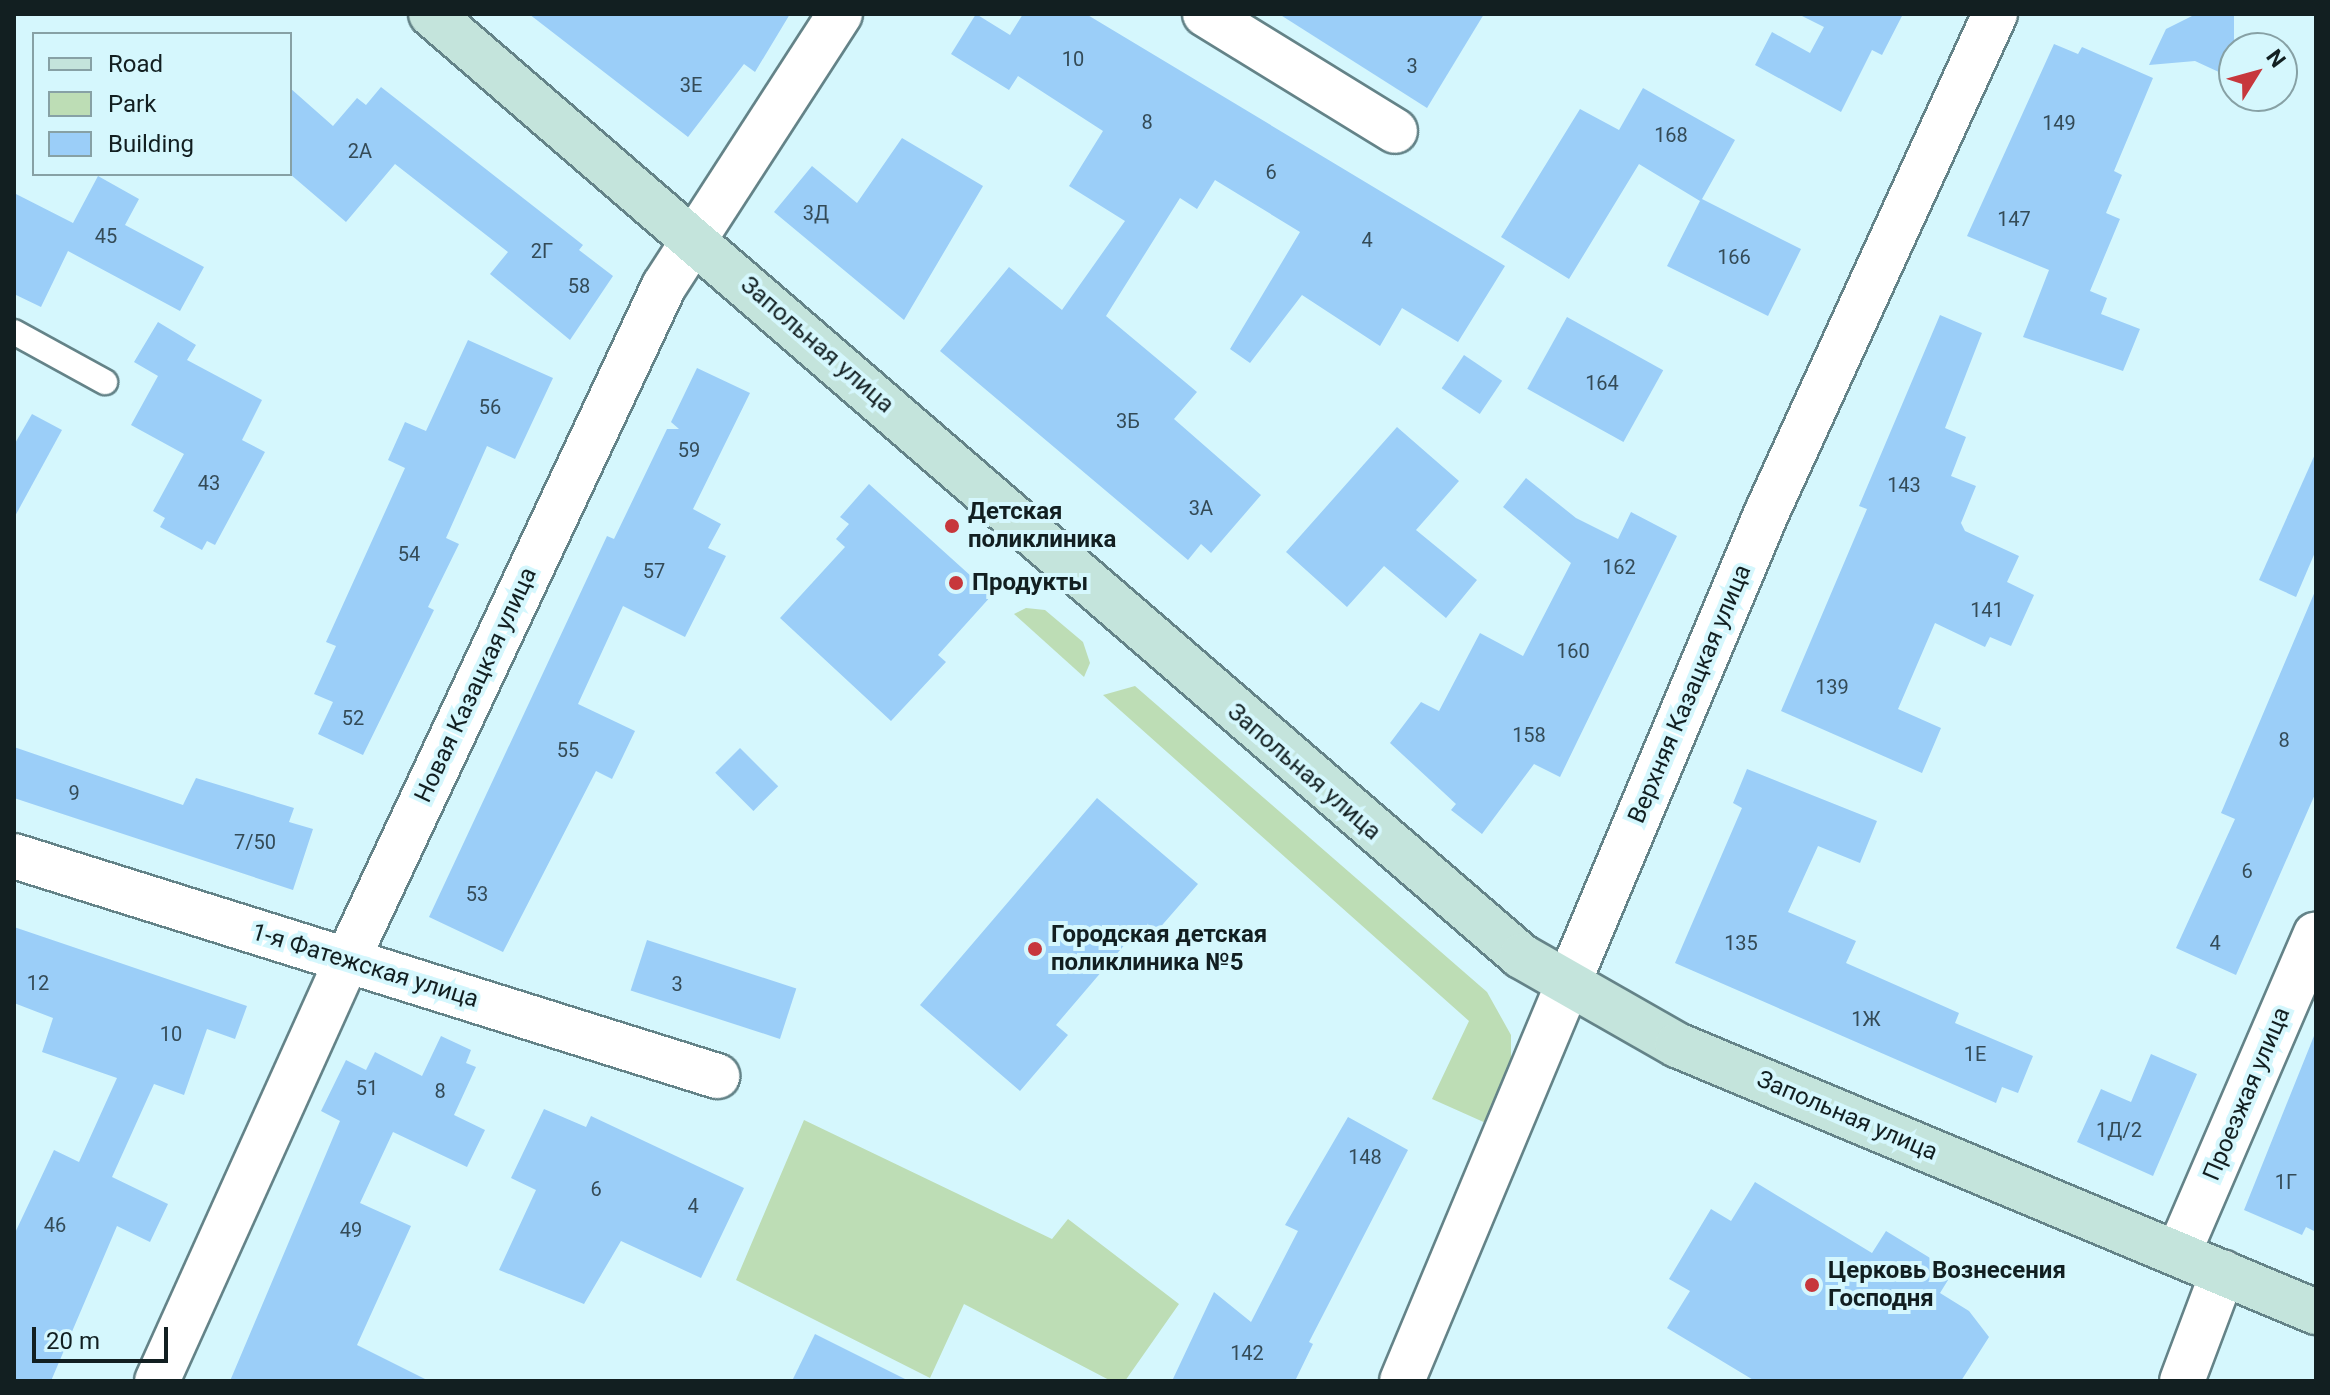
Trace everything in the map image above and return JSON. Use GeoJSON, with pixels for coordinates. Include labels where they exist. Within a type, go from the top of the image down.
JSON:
{"type":"FeatureCollection","features":[{"type":"Feature","properties":{"kind":"main road","name":"Запольная улица"},"geometry":{"type":"LineString","coordinates":[[431,14],[693,236],[1365,826],[1521,956],[1567,986],[1677,1045],[2316,1312]]}},
{"type":"Feature","properties":{"kind":"street","name":"Новая Казацкая улица"},"geometry":{"type":"LineString","coordinates":[[157,1381],[347,960],[693,236],[840,14]]}},
{"type":"Feature","properties":{"kind":"street"},"geometry":{"type":"LineString","coordinates":[[1205,14],[1395,131]]}},
{"type":"Feature","properties":{"kind":"street","name":"Верхняя Казацкая улица"},"geometry":{"type":"LineString","coordinates":[[1402,1381],[1771,501],[1995,14]]}},
{"type":"Feature","properties":{"kind":"street","name":"1-я Фатежская улица"},"geometry":{"type":"LineString","coordinates":[[14,856],[717,1076]]}},
{"type":"Feature","properties":{"kind":"street","name":"Проезжая улица"},"geometry":{"type":"LineString","coordinates":[[2178,1254],[2316,934]]}},
{"type":"Feature","properties":{"kind":"street"},"geometry":{"type":"LineString","coordinates":[[2182,1381],[2223,1272]]}},
{"type":"Feature","properties":{"kind":"lane"},"geometry":{"type":"LineString","coordinates":[[14,332],[105,382]]}},
{"type":"Feature","properties":{"kind":"green space"},"geometry":{"type":"Polygon","coordinates":[[[1026,608],[1045,610],[1083,642],[1090,663],[1084,677],[1014,614],[1026,608]]]}},
{"type":"Feature","properties":{"kind":"green space"},"geometry":{"type":"Polygon","coordinates":[[[1135,686],[1487,992],[1511,1035],[1511,1059],[1488,1124],[1432,1099],[1469,1021],[1103,695],[1135,686]]]}},
{"type":"Feature","properties":{"kind":"green space"},"geometry":{"type":"Polygon","coordinates":[[[804,1120],[1052,1239],[1068,1219],[1179,1304],[1125,1381],[1111,1381],[964,1304],[930,1378],[736,1280],[804,1120]]]}},
{"type":"Feature","properties":{"kind":"building"},"geometry":{"type":"Polygon","coordinates":[[[529,14],[790,14],[755,72],[744,64],[688,137],[529,14]]]}},
{"type":"Feature","properties":{"kind":"building"},"geometry":{"type":"Polygon","coordinates":[[[976,14],[1010,35],[1023,14],[1086,14],[1505,266],[1458,342],[1402,308],[1380,346],[1302,295],[1250,363],[1230,349],[1300,232],[1215,180],[1197,209],[1180,198],[1106,316],[1197,392],[1174,419],[1261,495],[1211,553],[1201,544],[1188,560],[940,351],[1009,267],[1062,310],[1125,221],[1069,186],[1103,131],[1018,76],[1009,90],[951,54],[976,14]]]}},
{"type":"Feature","properties":{"kind":"building"},"geometry":{"type":"Polygon","coordinates":[[[1279,14],[1484,14],[1427,108],[1279,14]]]}},
{"type":"Feature","properties":{"kind":"building"},"geometry":{"type":"Polygon","coordinates":[[[1798,14],[1903,14],[1882,55],[1872,50],[1841,112],[1755,65],[1772,32],[1810,53],[1824,27],[1798,14]]]}},
{"type":"Feature","properties":{"kind":"building"},"geometry":{"type":"Polygon","coordinates":[[[2196,14],[2234,14],[2234,32],[2218,32],[2218,72],[2195,61],[2149,65],[2166,29],[2196,14]]]}},
{"type":"Feature","properties":{"kind":"building"},"geometry":{"type":"Polygon","coordinates":[[[2054,44],[2078,54],[2082,47],[2153,78],[2114,171],[2122,175],[2106,213],[2120,219],[2090,291],[2107,298],[2101,314],[2140,329],[2123,371],[2023,337],[2049,270],[1967,236],[2054,44]]]}},
{"type":"Feature","properties":{"kind":"building"},"geometry":{"type":"Polygon","coordinates":[[[381,87],[583,245],[579,250],[613,276],[570,340],[490,274],[508,252],[395,164],[346,222],[292,176],[292,90],[333,126],[357,98],[366,105],[381,87]]]}},
{"type":"Feature","properties":{"kind":"building"},"geometry":{"type":"Polygon","coordinates":[[[1643,88],[1735,140],[1702,199],[1801,249],[1768,316],[1667,266],[1700,201],[1639,164],[1569,279],[1501,237],[1580,109],[1619,130],[1643,88]]]}},
{"type":"Feature","properties":{"kind":"building"},"geometry":{"type":"Polygon","coordinates":[[[902,138],[983,186],[904,320],[774,212],[812,166],[857,203],[902,138]]]}},
{"type":"Feature","properties":{"kind":"building"},"geometry":{"type":"Polygon","coordinates":[[[98,176],[139,199],[125,225],[204,267],[180,311],[68,251],[41,307],[14,294],[14,193],[73,223],[98,176]]]}},
{"type":"Feature","properties":{"kind":"building"},"geometry":{"type":"Polygon","coordinates":[[[1940,315],[1982,333],[1945,428],[1966,437],[1951,476],[1976,486],[1961,523],[1965,531],[2019,556],[2007,582],[2034,595],[2011,646],[1990,637],[1985,647],[1935,623],[1898,709],[1941,728],[1922,773],[1781,711],[1867,509],[1859,506],[1940,315]]]}},
{"type":"Feature","properties":{"kind":"building"},"geometry":{"type":"Polygon","coordinates":[[[1567,317],[1663,370],[1623,442],[1527,389],[1567,317]]]}},
{"type":"Feature","properties":{"kind":"building"},"geometry":{"type":"Polygon","coordinates":[[[158,322],[196,345],[187,360],[262,400],[242,440],[265,452],[215,545],[207,541],[202,550],[160,527],[165,518],[153,511],[184,454],[131,425],[158,376],[134,362],[158,322]]]}},
{"type":"Feature","properties":{"kind":"building"},"geometry":{"type":"Polygon","coordinates":[[[468,340],[553,378],[515,459],[487,446],[446,538],[459,544],[428,607],[434,610],[363,755],[318,734],[333,702],[314,694],[336,646],[326,642],[405,468],[388,460],[405,422],[426,431],[468,340]]]}},
{"type":"Feature","properties":{"kind":"building"},"geometry":{"type":"Polygon","coordinates":[[[1464,355],[1502,381],[1480,414],[1442,388],[1464,355]]]}},
{"type":"Feature","properties":{"kind":"building"},"geometry":{"type":"Polygon","coordinates":[[[697,368],[750,393],[693,509],[721,524],[708,548],[726,556],[685,637],[623,606],[578,704],[635,731],[612,779],[596,771],[503,952],[429,917],[607,536],[614,539],[667,429],[679,429],[671,422],[697,368]]]}},
{"type":"Feature","properties":{"kind":"building"},"geometry":{"type":"Polygon","coordinates":[[[32,414],[62,430],[14,518],[14,445],[32,414]]]}},
{"type":"Feature","properties":{"kind":"building"},"geometry":{"type":"Polygon","coordinates":[[[1397,427],[1459,481],[1416,530],[1477,580],[1446,618],[1384,566],[1347,607],[1286,552],[1397,427]]]}},
{"type":"Feature","properties":{"kind":"building"},"geometry":{"type":"Polygon","coordinates":[[[2316,452],[2316,550],[2296,597],[2259,580],[2316,452]]]}},
{"type":"Feature","properties":{"kind":"building"},"geometry":{"type":"Polygon","coordinates":[[[1526,478],[1576,518],[1618,539],[1631,512],[1677,536],[1560,777],[1534,764],[1482,834],[1451,810],[1456,804],[1390,743],[1421,702],[1439,711],[1480,633],[1523,656],[1571,563],[1503,507],[1526,478]]]}},
{"type":"Feature","properties":{"kind":"building"},"geometry":{"type":"Polygon","coordinates":[[[869,484],[992,595],[938,655],[946,662],[891,721],[780,618],[845,547],[836,539],[849,524],[840,517],[869,484]]]}},
{"type":"Feature","properties":{"kind":"building"},"geometry":{"type":"Polygon","coordinates":[[[2316,589],[2316,792],[2236,975],[2176,948],[2235,819],[2221,813],[2316,589]]]}},
{"type":"Feature","properties":{"kind":"building"},"geometry":{"type":"Polygon","coordinates":[[[14,747],[183,805],[196,778],[294,808],[289,822],[313,829],[293,890],[14,798],[14,747]]]}},
{"type":"Feature","properties":{"kind":"building"},"geometry":{"type":"Polygon","coordinates":[[[740,748],[778,786],[753,811],[715,773],[740,748]]]}},
{"type":"Feature","properties":{"kind":"building"},"geometry":{"type":"Polygon","coordinates":[[[1747,769],[1877,821],[1860,863],[1818,846],[1788,912],[1856,941],[1846,963],[1959,1013],[1955,1023],[2033,1056],[2018,1093],[2002,1087],[1996,1103],[1675,963],[1742,808],[1733,803],[1747,769]]]}},
{"type":"Feature","properties":{"kind":"building","name":"Городская детская поликлиника №5"},"geometry":{"type":"Polygon","coordinates":[[[1097,798],[1198,884],[1150,939],[1138,929],[1056,1025],[1068,1035],[1020,1091],[920,1005],[1097,798]]]}},
{"type":"Feature","properties":{"kind":"building"},"geometry":{"type":"Polygon","coordinates":[[[14,927],[247,1006],[235,1039],[207,1029],[184,1095],[154,1084],[112,1177],[168,1204],[150,1242],[117,1226],[51,1381],[14,1381],[14,1235],[54,1150],[79,1162],[117,1078],[42,1052],[53,1018],[14,1003],[14,927]]]}},
{"type":"Feature","properties":{"kind":"building"},"geometry":{"type":"Polygon","coordinates":[[[647,940],[796,989],[780,1039],[631,990],[647,940]]]}},
{"type":"Feature","properties":{"kind":"building"},"geometry":{"type":"Polygon","coordinates":[[[2316,1031],[2316,1232],[2306,1227],[2302,1235],[2244,1210],[2316,1031]]]}},
{"type":"Feature","properties":{"kind":"building"},"geometry":{"type":"Polygon","coordinates":[[[441,1036],[471,1050],[466,1063],[476,1067],[454,1115],[485,1130],[467,1167],[393,1132],[360,1203],[411,1226],[357,1345],[429,1381],[230,1381],[340,1121],[321,1111],[346,1060],[366,1070],[375,1052],[422,1076],[441,1036]]]}},
{"type":"Feature","properties":{"kind":"building"},"geometry":{"type":"Polygon","coordinates":[[[2151,1054],[2197,1074],[2153,1176],[2077,1142],[2101,1089],[2131,1102],[2151,1054]]]}},
{"type":"Feature","properties":{"kind":"building"},"geometry":{"type":"Polygon","coordinates":[[[544,1109],[586,1127],[591,1116],[744,1188],[701,1278],[621,1241],[584,1304],[499,1270],[536,1190],[511,1178],[544,1109]]]}},
{"type":"Feature","properties":{"kind":"building"},"geometry":{"type":"Polygon","coordinates":[[[1348,1117],[1408,1150],[1309,1342],[1313,1344],[1295,1381],[1172,1381],[1214,1292],[1251,1322],[1298,1231],[1285,1225],[1348,1117]]]}},
{"type":"Feature","properties":{"kind":"building","name":"Церковь Вознесения Господня"},"geometry":{"type":"Polygon","coordinates":[[[1755,1182],[1872,1253],[1886,1231],[1953,1272],[1940,1293],[1969,1311],[1989,1337],[1961,1381],[1755,1381],[1667,1328],[1690,1291],[1669,1279],[1711,1209],[1731,1221],[1755,1182]]]}},
{"type":"Feature","properties":{"kind":"building"},"geometry":{"type":"Polygon","coordinates":[[[815,1334],[909,1381],[792,1381],[815,1334]]]}},
{"type":"Feature","properties":{"kind":"place","name":"Детская поликлиника"},"geometry":{"type":"Point","coordinates":[952,526]}},
{"type":"Feature","properties":{"kind":"place","name":"Продукты"},"geometry":{"type":"Point","coordinates":[956,583]}},
{"type":"Feature","properties":{"kind":"place","name":"Городская детская поликлиника №5"},"geometry":{"type":"Point","coordinates":[1035,949]}},
{"type":"Feature","properties":{"kind":"place","name":"Церковь Вознесения Господня"},"geometry":{"type":"Point","coordinates":[1812,1285]}}]}
